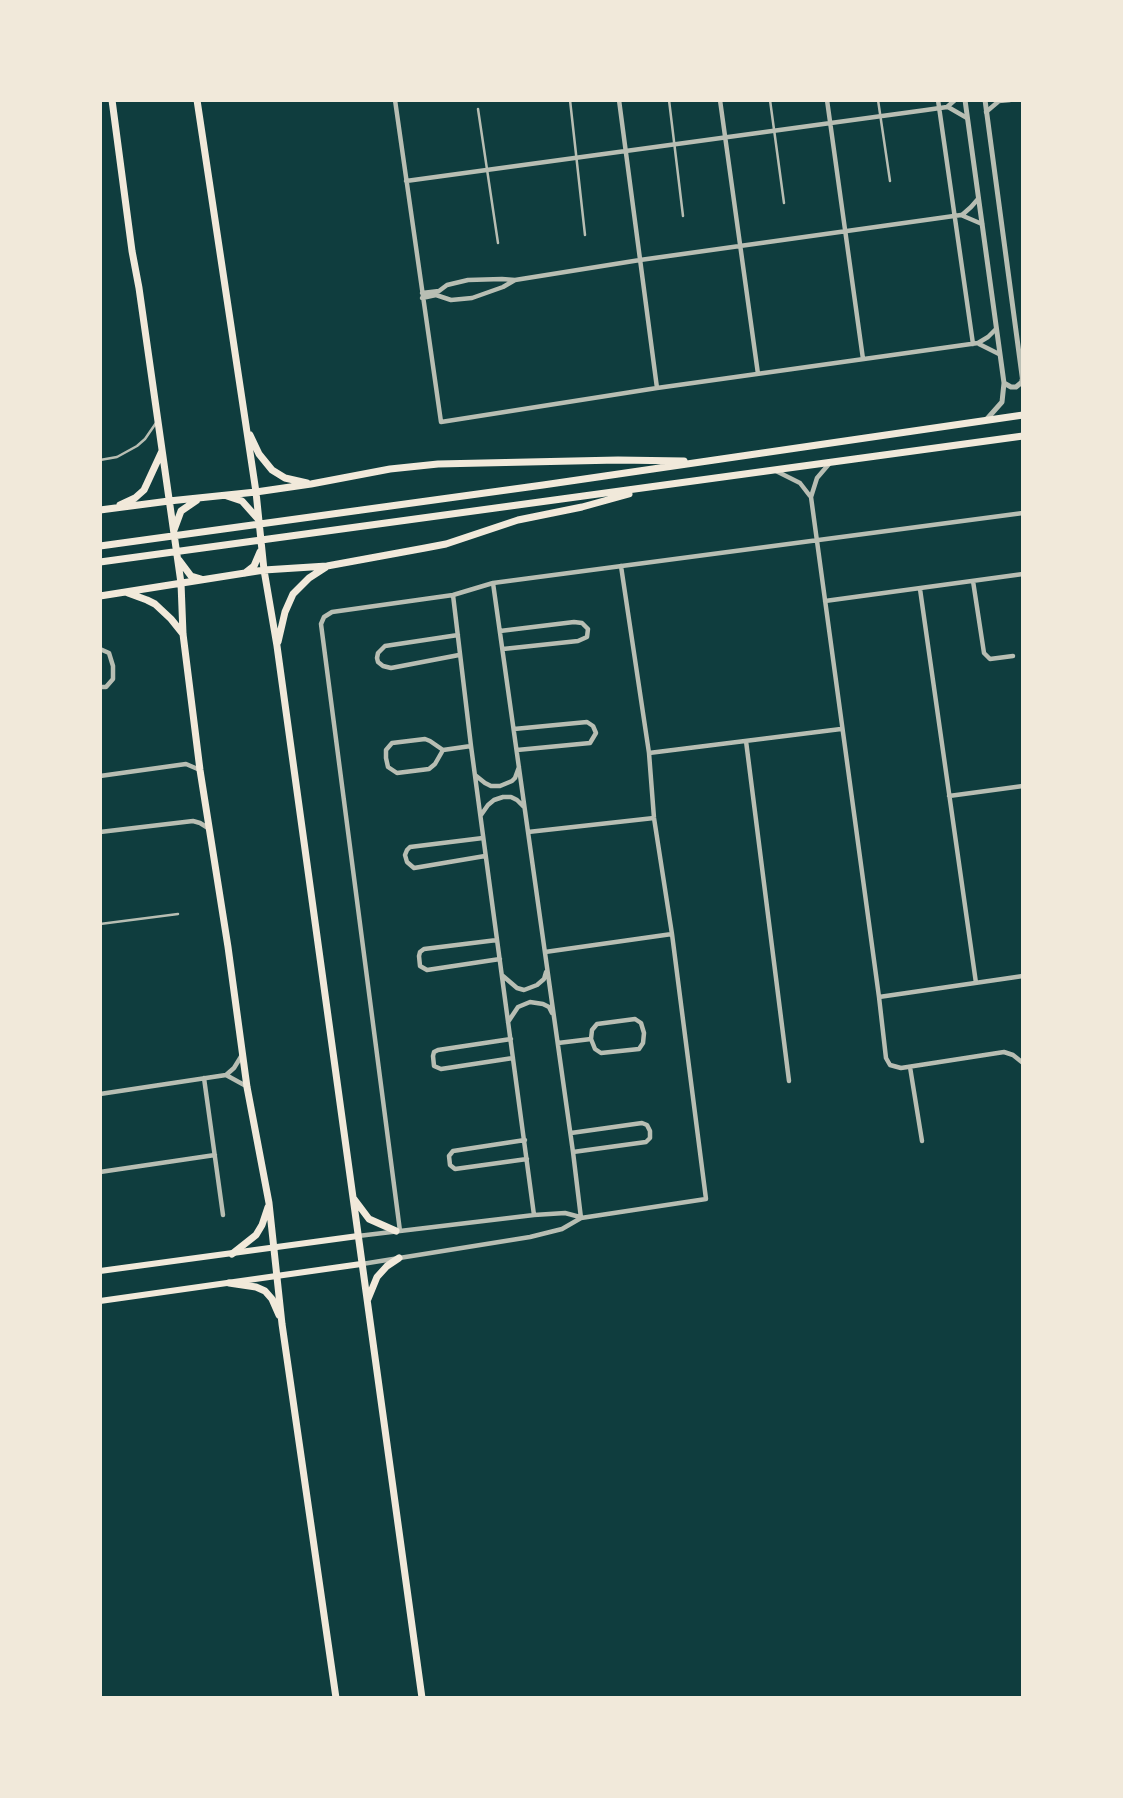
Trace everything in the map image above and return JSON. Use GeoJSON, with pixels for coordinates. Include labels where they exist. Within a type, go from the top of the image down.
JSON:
{"type":"FeatureCollection","features":[{"type":"Feature","properties":{"kind":"main road"},"geometry":{"type":"LineString","coordinates":[[112,100],[181,583],[183,634],[200,770],[247,1087],[269,1203],[282,1324],[336,1698]]}},
{"type":"Feature","properties":{"kind":"main road"},"geometry":{"type":"LineString","coordinates":[[197,101],[256,492],[264,570],[277,646],[422,1698]]}},
{"type":"Feature","properties":{"kind":"main road"},"geometry":{"type":"LineString","coordinates":[[100,546],[1023,415]]}},
{"type":"Feature","properties":{"kind":"main road"},"geometry":{"type":"LineString","coordinates":[[246,428],[258,454],[272,470],[285,478],[311,484]]}},
{"type":"Feature","properties":{"kind":"main road"},"geometry":{"type":"LineString","coordinates":[[100,562],[1023,436]]}},
{"type":"Feature","properties":{"kind":"main road"},"geometry":{"type":"LineString","coordinates":[[113,508],[135,498],[144,490],[162,450]]}},
{"type":"Feature","properties":{"kind":"main road"},"geometry":{"type":"LineString","coordinates":[[100,510],[256,492],[390,469],[438,464],[706,461]]}},
{"type":"Feature","properties":{"kind":"main road"},"geometry":{"type":"LineString","coordinates":[[100,596],[264,570],[327,566],[446,544],[518,520],[582,507],[657,486]]}},
{"type":"Feature","properties":{"kind":"main road"},"geometry":{"type":"LineString","coordinates":[[223,495],[242,501],[259,520]]}},
{"type":"Feature","properties":{"kind":"main road"},"geometry":{"type":"LineString","coordinates":[[174,533],[181,511],[201,497]]}},
{"type":"Feature","properties":{"kind":"main road"},"geometry":{"type":"LineString","coordinates":[[241,574],[254,566],[262,547]]}},
{"type":"Feature","properties":{"kind":"main road"},"geometry":{"type":"LineString","coordinates":[[177,557],[191,576],[205,579]]}},
{"type":"Feature","properties":{"kind":"main road"},"geometry":{"type":"LineString","coordinates":[[277,646],[285,612],[293,594],[309,578],[327,566]]}},
{"type":"Feature","properties":{"kind":"main road"},"geometry":{"type":"LineString","coordinates":[[124,592],[155,604],[183,634]]}},
{"type":"Feature","properties":{"kind":"main road"},"geometry":{"type":"LineString","coordinates":[[352,1196],[367,1217],[376,1224],[398,1231]]}},
{"type":"Feature","properties":{"kind":"main road"},"geometry":{"type":"LineString","coordinates":[[232,1254],[256,1235],[269,1203]]}},
{"type":"Feature","properties":{"kind":"main road"},"geometry":{"type":"LineString","coordinates":[[100,1271],[358,1236]]}},
{"type":"Feature","properties":{"kind":"main road"},"geometry":{"type":"LineString","coordinates":[[367,1303],[377,1277],[399,1258]]}},
{"type":"Feature","properties":{"kind":"main road"},"geometry":{"type":"LineString","coordinates":[[100,1301],[361,1264]]}},
{"type":"Feature","properties":{"kind":"main road"},"geometry":{"type":"LineString","coordinates":[[229,1283],[265,1291],[272,1299],[282,1324]]}},
{"type":"Feature","properties":{"kind":"street"},"geometry":{"type":"LineString","coordinates":[[395,100],[441,422],[657,388],[976,344],[996,329]]}},
{"type":"Feature","properties":{"kind":"street"},"geometry":{"type":"LineString","coordinates":[[619,100],[657,388]]}},
{"type":"Feature","properties":{"kind":"street"},"geometry":{"type":"LineString","coordinates":[[720,100],[758,374]]}},
{"type":"Feature","properties":{"kind":"street"},"geometry":{"type":"LineString","coordinates":[[827,100],[863,359]]}},
{"type":"Feature","properties":{"kind":"street"},"geometry":{"type":"LineString","coordinates":[[938,100],[976,344]]}},
{"type":"Feature","properties":{"kind":"street"},"geometry":{"type":"LineString","coordinates":[[947,107],[955,100]]}},
{"type":"Feature","properties":{"kind":"street"},"geometry":{"type":"LineString","coordinates":[[965,100],[1004,383],[1002,402],[985,421]]}},
{"type":"Feature","properties":{"kind":"street"},"geometry":{"type":"LineString","coordinates":[[985,100],[1022,380],[1016,387],[1004,383]]}},
{"type":"Feature","properties":{"kind":"street"},"geometry":{"type":"LineString","coordinates":[[986,113],[997,100],[1010,100]]}},
{"type":"Feature","properties":{"kind":"street"},"geometry":{"type":"LineString","coordinates":[[406,181],[947,107],[968,119]]}},
{"type":"Feature","properties":{"kind":"street"},"geometry":{"type":"LineString","coordinates":[[422,295],[439,291],[447,285],[468,281],[515,280],[961,215],[979,198]]}},
{"type":"Feature","properties":{"kind":"street"},"geometry":{"type":"LineString","coordinates":[[961,215],[982,224]]}},
{"type":"Feature","properties":{"kind":"street"},"geometry":{"type":"LineString","coordinates":[[422,295],[439,295],[451,300],[472,298],[515,280]]}},
{"type":"Feature","properties":{"kind":"street"},"geometry":{"type":"LineString","coordinates":[[1014,323],[1023,329]]}},
{"type":"Feature","properties":{"kind":"street"},"geometry":{"type":"LineString","coordinates":[[976,344],[1000,354]]}},
{"type":"Feature","properties":{"kind":"street"},"geometry":{"type":"LineString","coordinates":[[1018,350],[1023,344]]}},
{"type":"Feature","properties":{"kind":"street"},"geometry":{"type":"LineString","coordinates":[[830,463],[817,478],[811,496],[886,1058],[890,1065],[896,1068],[1004,1052],[1022,1061]]}},
{"type":"Feature","properties":{"kind":"street"},"geometry":{"type":"LineString","coordinates":[[775,470],[800,483],[811,496]]}},
{"type":"Feature","properties":{"kind":"street"},"geometry":{"type":"LineString","coordinates":[[398,1231],[321,624],[324,617],[332,612],[453,595],[494,583],[1023,513]]}},
{"type":"Feature","properties":{"kind":"street"},"geometry":{"type":"LineString","coordinates":[[361,1264],[530,1237],[562,1229],[581,1218],[706,1199],[672,934],[654,818],[649,753],[621,566]]}},
{"type":"Feature","properties":{"kind":"street"},"geometry":{"type":"LineString","coordinates":[[825,601],[1023,574]]}},
{"type":"Feature","properties":{"kind":"street"},"geometry":{"type":"LineString","coordinates":[[973,581],[984,653],[990,659],[1013,656]]}},
{"type":"Feature","properties":{"kind":"street"},"geometry":{"type":"LineString","coordinates":[[494,583],[581,1218]]}},
{"type":"Feature","properties":{"kind":"street"},"geometry":{"type":"LineString","coordinates":[[920,589],[976,983]]}},
{"type":"Feature","properties":{"kind":"street"},"geometry":{"type":"LineString","coordinates":[[453,595],[474,774],[534,1215]]}},
{"type":"Feature","properties":{"kind":"street"},"geometry":{"type":"LineString","coordinates":[[500,631],[573,622],[582,623],[588,629],[587,637],[578,641],[503,649]]}},
{"type":"Feature","properties":{"kind":"street"},"geometry":{"type":"LineString","coordinates":[[458,635],[386,646],[378,653],[377,658],[383,666],[391,668],[459,655]]}},
{"type":"Feature","properties":{"kind":"street"},"geometry":{"type":"LineString","coordinates":[[100,649],[109,653],[113,680],[106,687],[100,687]]}},
{"type":"Feature","properties":{"kind":"street"},"geometry":{"type":"LineString","coordinates":[[514,729],[587,722],[593,726],[596,733],[590,743],[517,750]]}},
{"type":"Feature","properties":{"kind":"street"},"geometry":{"type":"LineString","coordinates":[[649,753],[841,729]]}},
{"type":"Feature","properties":{"kind":"street"},"geometry":{"type":"LineString","coordinates":[[443,750],[429,769],[397,773],[388,766],[386,758],[386,750],[392,743],[425,739],[443,750],[471,746]]}},
{"type":"Feature","properties":{"kind":"street"},"geometry":{"type":"LineString","coordinates":[[746,741],[789,1081]]}},
{"type":"Feature","properties":{"kind":"street"},"geometry":{"type":"LineString","coordinates":[[186,764],[198,753]]}},
{"type":"Feature","properties":{"kind":"street"},"geometry":{"type":"LineString","coordinates":[[100,776],[186,764],[200,770]]}},
{"type":"Feature","properties":{"kind":"street"},"geometry":{"type":"LineString","coordinates":[[474,774],[491,786],[499,786],[514,780],[519,765]]}},
{"type":"Feature","properties":{"kind":"street"},"geometry":{"type":"LineString","coordinates":[[949,796],[1023,786]]}},
{"type":"Feature","properties":{"kind":"street"},"geometry":{"type":"LineString","coordinates":[[480,816],[494,800],[503,797],[511,797],[525,807]]}},
{"type":"Feature","properties":{"kind":"street"},"geometry":{"type":"LineString","coordinates":[[528,832],[654,818]]}},
{"type":"Feature","properties":{"kind":"street"},"geometry":{"type":"LineString","coordinates":[[100,832],[193,821],[209,829]]}},
{"type":"Feature","properties":{"kind":"street"},"geometry":{"type":"LineString","coordinates":[[483,838],[410,847],[405,855],[407,862],[414,868],[485,856]]}},
{"type":"Feature","properties":{"kind":"street"},"geometry":{"type":"LineString","coordinates":[[545,952],[672,934]]}},
{"type":"Feature","properties":{"kind":"street"},"geometry":{"type":"LineString","coordinates":[[497,940],[424,949],[419,956],[420,966],[427,970],[500,959]]}},
{"type":"Feature","properties":{"kind":"street"},"geometry":{"type":"LineString","coordinates":[[502,975],[517,988],[524,990],[544,979],[547,969]]}},
{"type":"Feature","properties":{"kind":"street"},"geometry":{"type":"LineString","coordinates":[[879,997],[1023,976]]}},
{"type":"Feature","properties":{"kind":"street"},"geometry":{"type":"LineString","coordinates":[[508,1022],[518,1007],[530,1002],[549,1007],[554,1016]]}},
{"type":"Feature","properties":{"kind":"street"},"geometry":{"type":"LineString","coordinates":[[635,1019],[641,1023],[643,1033],[639,1049],[601,1054],[595,1049],[591,1039],[592,1030],[597,1024],[635,1019]]}},
{"type":"Feature","properties":{"kind":"street"},"geometry":{"type":"LineString","coordinates":[[511,1039],[438,1050],[434,1052],[434,1066],[441,1069],[513,1058]]}},
{"type":"Feature","properties":{"kind":"street"},"geometry":{"type":"LineString","coordinates":[[558,1043],[591,1039]]}},
{"type":"Feature","properties":{"kind":"street"},"geometry":{"type":"LineString","coordinates":[[100,1094],[226,1075],[242,1055]]}},
{"type":"Feature","properties":{"kind":"street"},"geometry":{"type":"LineString","coordinates":[[910,1068],[922,1141]]}},
{"type":"Feature","properties":{"kind":"street"},"geometry":{"type":"LineString","coordinates":[[226,1075],[247,1087]]}},
{"type":"Feature","properties":{"kind":"street"},"geometry":{"type":"LineString","coordinates":[[204,1079],[223,1215]]}},
{"type":"Feature","properties":{"kind":"street"},"geometry":{"type":"LineString","coordinates":[[570,1133],[642,1123],[647,1125],[650,1131],[650,1138],[646,1142],[573,1152]]}},
{"type":"Feature","properties":{"kind":"street"},"geometry":{"type":"LineString","coordinates":[[525,1140],[453,1151],[449,1156],[450,1165],[455,1169],[527,1159]]}},
{"type":"Feature","properties":{"kind":"street"},"geometry":{"type":"LineString","coordinates":[[100,1172],[215,1155]]}},
{"type":"Feature","properties":{"kind":"street"},"geometry":{"type":"LineString","coordinates":[[358,1236],[534,1215],[565,1213],[581,1218]]}},
{"type":"Feature","properties":{"kind":"lane"},"geometry":{"type":"LineString","coordinates":[[570,100],[585,235]]}},
{"type":"Feature","properties":{"kind":"lane"},"geometry":{"type":"LineString","coordinates":[[669,100],[683,216]]}},
{"type":"Feature","properties":{"kind":"lane"},"geometry":{"type":"LineString","coordinates":[[770,100],[784,203]]}},
{"type":"Feature","properties":{"kind":"lane"},"geometry":{"type":"LineString","coordinates":[[878,100],[890,181]]}},
{"type":"Feature","properties":{"kind":"lane"},"geometry":{"type":"LineString","coordinates":[[478,109],[498,243]]}},
{"type":"Feature","properties":{"kind":"lane"},"geometry":{"type":"LineString","coordinates":[[100,460],[117,457],[137,446],[158,420]]}},
{"type":"Feature","properties":{"kind":"lane"},"geometry":{"type":"LineString","coordinates":[[100,924],[178,914]]}}]}
